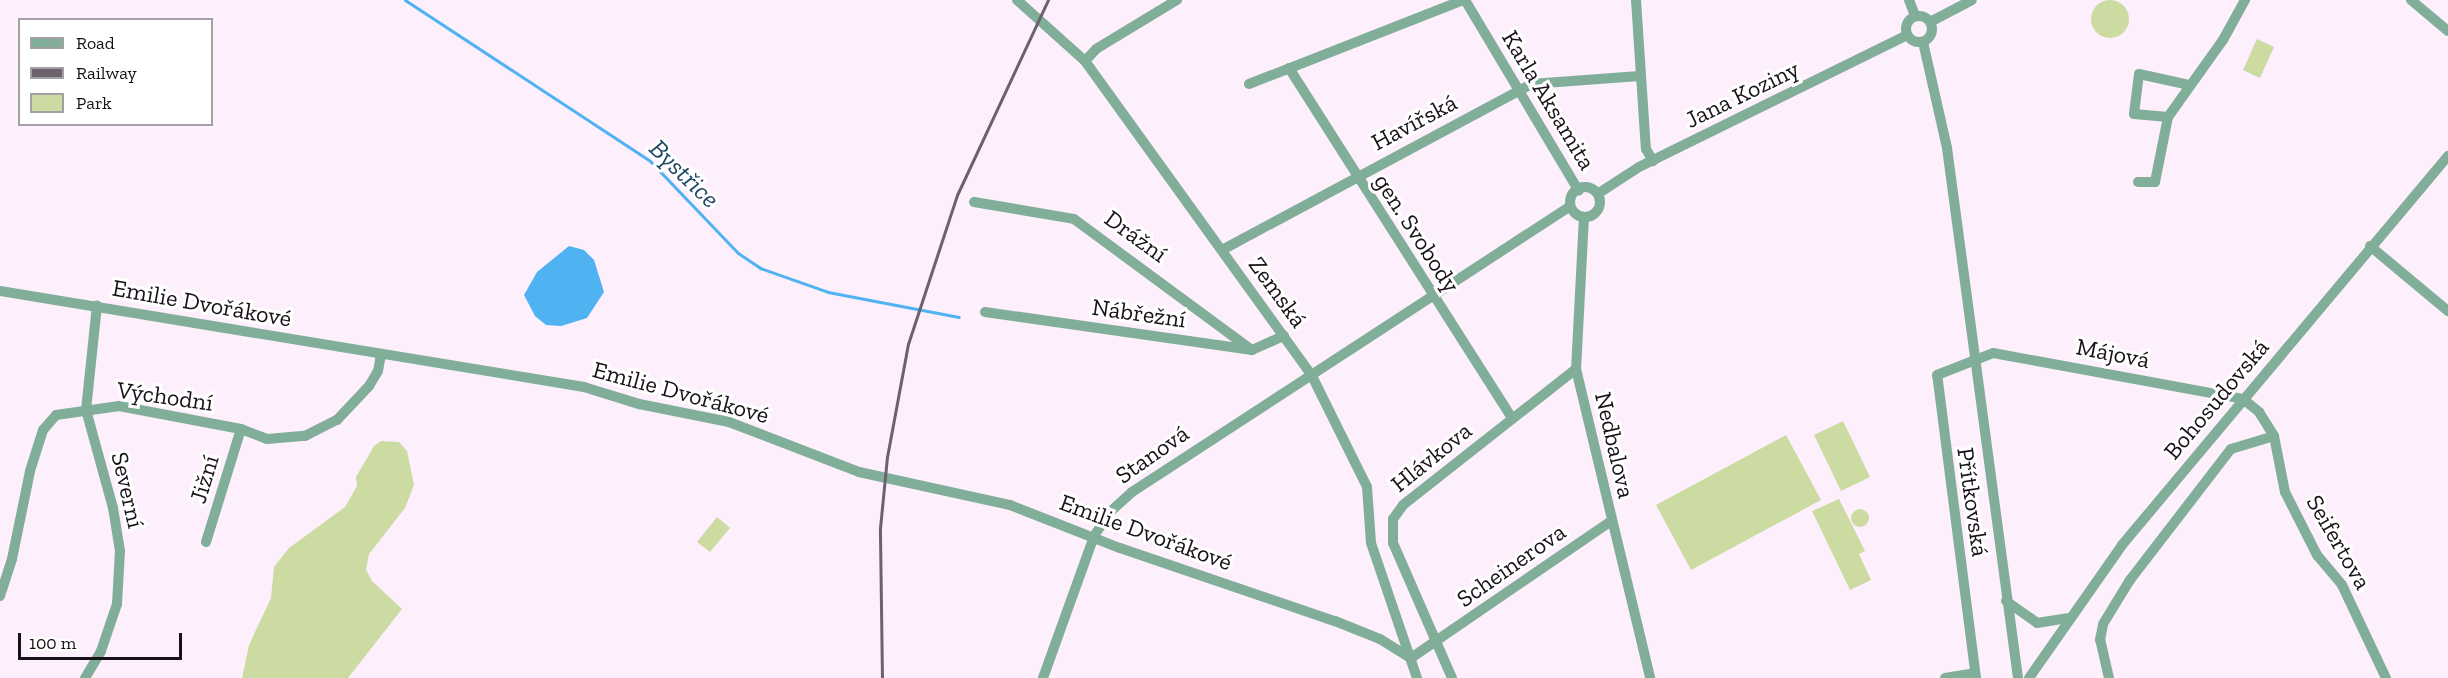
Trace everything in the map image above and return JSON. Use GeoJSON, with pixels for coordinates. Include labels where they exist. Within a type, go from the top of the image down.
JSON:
{"type":"FeatureCollection","features":[{"type":"Feature","properties":{"kind":"street","name":"Zemská"},"geometry":{"type":"LineString","coordinates":[[1017,0],[1085,61],[1311,374],[1367,487],[1371,543],[1417,678]]}},
{"type":"Feature","properties":{"kind":"street"},"geometry":{"type":"LineString","coordinates":[[1085,61],[1096,49],[1177,0]]}},
{"type":"Feature","properties":{"kind":"street"},"geometry":{"type":"LineString","coordinates":[[1249,84],[1464,0]]}},
{"type":"Feature","properties":{"kind":"street","name":"Karla Aksamita"},"geometry":{"type":"LineString","coordinates":[[1464,0],[1579,191]]}},
{"type":"Feature","properties":{"kind":"street"},"geometry":{"type":"LineString","coordinates":[[1636,0],[1646,149],[1653,161]]}},
{"type":"Feature","properties":{"kind":"street"},"geometry":{"type":"LineString","coordinates":[[1909,0],[1915,16],[1930,22],[1972,0]]}},
{"type":"Feature","properties":{"kind":"street"},"geometry":{"type":"LineString","coordinates":[[2138,182],[2155,182],[2168,117],[2223,40],[2245,0]]}},
{"type":"Feature","properties":{"kind":"street"},"geometry":{"type":"LineString","coordinates":[[2411,0],[2448,31]]}},
{"type":"Feature","properties":{"kind":"street"},"geometry":{"type":"LineString","coordinates":[[1915,16],[1907,22],[1907,35],[1914,42],[1923,42],[1930,35],[1930,22]]}},
{"type":"Feature","properties":{"kind":"street","name":"Jana Koziny"},"geometry":{"type":"LineString","coordinates":[[1584,217],[1598,208],[1599,193],[1653,161],[1907,35]]}},
{"type":"Feature","properties":{"kind":"street","name":"Přítkovská"},"geometry":{"type":"LineString","coordinates":[[1923,42],[1947,148],[1977,358],[2006,601],[2018,678]]}},
{"type":"Feature","properties":{"kind":"street","name":"gen. Svobody"},"geometry":{"type":"LineString","coordinates":[[1289,68],[1513,419]]}},
{"type":"Feature","properties":{"kind":"street"},"geometry":{"type":"LineString","coordinates":[[2168,117],[2134,114],[2139,74],[2189,85]]}},
{"type":"Feature","properties":{"kind":"street","name":"Havířská"},"geometry":{"type":"LineString","coordinates":[[1222,250],[1531,84],[1640,76]]}},
{"type":"Feature","properties":{"kind":"street","name":"Bohosudovská"},"geometry":{"type":"LineString","coordinates":[[2029,678],[2068,618],[2122,545],[2370,246],[2448,156]]}},
{"type":"Feature","properties":{"kind":"street"},"geometry":{"type":"LineString","coordinates":[[1311,374],[1569,207],[1579,191],[1590,188],[1599,193]]}},
{"type":"Feature","properties":{"kind":"street","name":"Drážní"},"geometry":{"type":"LineString","coordinates":[[974,202],[1074,219],[1252,350]]}},
{"type":"Feature","properties":{"kind":"street"},"geometry":{"type":"LineString","coordinates":[[1569,207],[1573,214],[1584,217]]}},
{"type":"Feature","properties":{"kind":"street","name":"Nedbalova"},"geometry":{"type":"LineString","coordinates":[[1584,217],[1576,369],[1650,678]]}},
{"type":"Feature","properties":{"kind":"street"},"geometry":{"type":"LineString","coordinates":[[2370,246],[2448,311]]}},
{"type":"Feature","properties":{"kind":"street","name":"Emilie Dvořákové"},"geometry":{"type":"LineString","coordinates":[[0,291],[584,387],[639,404],[713,417],[858,472],[991,499],[1335,621],[1380,639],[1411,658]]}},
{"type":"Feature","properties":{"kind":"street","name":"Severní"},"geometry":{"type":"LineString","coordinates":[[85,678],[101,651],[117,604],[120,551],[113,508],[86,410],[97,306]]}},
{"type":"Feature","properties":{"kind":"street","name":"Nábřežní"},"geometry":{"type":"LineString","coordinates":[[985,312],[1252,350]]}},
{"type":"Feature","properties":{"kind":"street"},"geometry":{"type":"LineString","coordinates":[[1252,350],[1284,336]]}},
{"type":"Feature","properties":{"kind":"street","name":"Májová"},"geometry":{"type":"LineString","coordinates":[[1977,358],[1993,353],[2243,399]]}},
{"type":"Feature","properties":{"kind":"street","name":"Východní"},"geometry":{"type":"LineString","coordinates":[[0,596],[43,430],[56,415],[119,406],[241,429],[267,439],[285,439],[322,428],[337,420],[369,386],[378,371],[381,354]]}},
{"type":"Feature","properties":{"kind":"street","name":"Přítkovská"},"geometry":{"type":"LineString","coordinates":[[1975,676],[1937,375],[1977,358]]}},
{"type":"Feature","properties":{"kind":"street","name":"Hlávkova"},"geometry":{"type":"LineString","coordinates":[[1452,678],[1393,543],[1391,525],[1403,505],[1576,369]]}},
{"type":"Feature","properties":{"kind":"street","name":"Stanová"},"geometry":{"type":"LineString","coordinates":[[1043,678],[1094,536],[1112,511],[1144,482],[1311,374]]}},
{"type":"Feature","properties":{"kind":"street","name":"Seifertova"},"geometry":{"type":"LineString","coordinates":[[2243,399],[2270,424],[2285,492],[2317,555],[2342,585],[2386,678]]}},
{"type":"Feature","properties":{"kind":"street","name":"Jižní"},"geometry":{"type":"LineString","coordinates":[[206,542],[241,429]]}},
{"type":"Feature","properties":{"kind":"street","name":"Bohosudovská"},"geometry":{"type":"LineString","coordinates":[[2109,678],[2100,640],[2103,624],[2130,580],[2231,449],[2274,436]]}},
{"type":"Feature","properties":{"kind":"street","name":"Scheinerova"},"geometry":{"type":"LineString","coordinates":[[1411,658],[1437,644],[1611,521]]}},
{"type":"Feature","properties":{"kind":"street"},"geometry":{"type":"LineString","coordinates":[[2006,601],[2037,622],[2068,618]]}},
{"type":"Feature","properties":{"kind":"street"},"geometry":{"type":"LineString","coordinates":[[1945,678],[1975,676]]}},
{"type":"Feature","properties":{"kind":"green space"},"geometry":{"type":"Polygon","coordinates":[[[2110,0],[2123,6],[2129,19],[2123,32],[2110,38],[2097,32],[2091,19],[2097,6],[2110,0]]]}},
{"type":"Feature","properties":{"kind":"green space"},"geometry":{"type":"Polygon","coordinates":[[[2257,39],[2274,47],[2260,78],[2243,70],[2257,39]]]}},
{"type":"Feature","properties":{"kind":"green space"},"geometry":{"type":"Polygon","coordinates":[[[1843,421],[1870,477],[1841,491],[1814,435],[1843,421]]]}},
{"type":"Feature","properties":{"kind":"green space"},"geometry":{"type":"Polygon","coordinates":[[[1786,435],[1821,500],[1691,570],[1656,505],[1786,435]]]}},
{"type":"Feature","properties":{"kind":"green space"},"geometry":{"type":"Polygon","coordinates":[[[381,441],[399,442],[407,451],[414,485],[405,508],[369,554],[366,570],[372,581],[402,609],[348,678],[242,678],[249,645],[271,598],[274,567],[289,548],[345,507],[357,486],[356,477],[374,446],[381,441]]]}},
{"type":"Feature","properties":{"kind":"green space"},"geometry":{"type":"Polygon","coordinates":[[[1839,499],[1865,551],[1859,554],[1871,580],[1850,590],[1812,511],[1839,499]]]}},
{"type":"Feature","properties":{"kind":"green space"},"geometry":{"type":"Polygon","coordinates":[[[1860,509],[1866,512],[1869,518],[1866,524],[1860,527],[1854,524],[1851,518],[1854,512],[1860,509]]]}},
{"type":"Feature","properties":{"kind":"green space"},"geometry":{"type":"Polygon","coordinates":[[[717,517],[730,528],[710,552],[697,542],[717,517]]]}},
{"type":"Feature","properties":{"kind":"water"},"geometry":{"type":"Polygon","coordinates":[[[569,246],[584,250],[594,260],[604,292],[587,318],[561,326],[546,325],[535,316],[524,295],[537,272],[569,246]]]}},
{"type":"Feature","properties":{"kind":"waterway","name":"Bystřice"},"geometry":{"type":"LineString","coordinates":[[405,0],[650,161],[738,253],[760,268],[828,292],[959,317]]}},
{"type":"Feature","properties":{"kind":"railway"},"geometry":{"type":"LineString","coordinates":[[882,678],[880,528],[887,457],[908,344],[957,195],[1048,0]]}}]}
